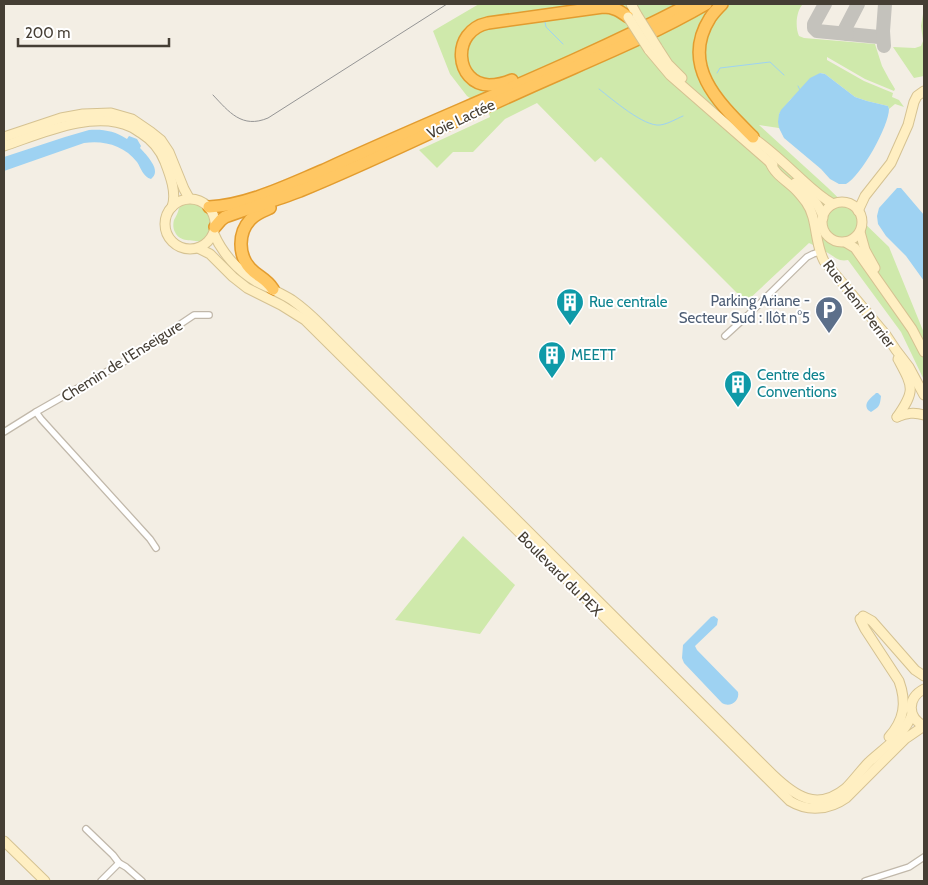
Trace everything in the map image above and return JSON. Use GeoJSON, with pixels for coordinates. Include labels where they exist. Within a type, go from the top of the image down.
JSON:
{"type":"FeatureCollection","features":[{"type":"Feature","properties":{"kind":"highway","name":"Voie Lactée"},"geometry":{"type":"LineString","coordinates":[[410,137],[690,4]]}},
{"type":"Feature","properties":{"kind":"highway","name":"Voie Lactée"},"geometry":{"type":"LineString","coordinates":[[209,207],[226,206],[247,200],[368,155],[618,49],[680,19],[706,4]]}},
{"type":"Feature","properties":{"kind":"highway"},"geometry":{"type":"LineString","coordinates":[[722,4],[710,18],[701,37],[699,59],[713,94],[753,137]]}},
{"type":"Feature","properties":{"kind":"highway"},"geometry":{"type":"LineString","coordinates":[[535,76],[531,74],[503,83],[488,85],[476,81],[467,71],[462,60],[461,53],[465,39],[474,28],[481,24],[584,8],[610,7],[633,16]]}},
{"type":"Feature","properties":{"kind":"highway","name":"Voie Lactée"},"geometry":{"type":"LineString","coordinates":[[215,230],[221,220],[226,217],[299,191],[334,176],[368,155]]}},
{"type":"Feature","properties":{"kind":"highway"},"geometry":{"type":"LineString","coordinates":[[273,290],[268,282],[254,272],[246,263],[241,241],[243,231],[250,220],[258,213],[306,192],[334,176]]}},
{"type":"Feature","properties":{"kind":"main road"},"geometry":{"type":"LineString","coordinates":[[622,4],[626,11],[633,16],[670,75],[807,193],[822,211],[823,218]]}},
{"type":"Feature","properties":{"kind":"main road"},"geometry":{"type":"LineString","coordinates":[[631,4],[633,16]]}},
{"type":"Feature","properties":{"kind":"main road"},"geometry":{"type":"LineString","coordinates":[[653,48],[683,80],[737,126],[753,137],[822,198],[834,204]]}},
{"type":"Feature","properties":{"kind":"main road"},"geometry":{"type":"LineString","coordinates":[[855,207],[891,164],[908,125],[914,102],[924,91]]}},
{"type":"Feature","properties":{"kind":"main road"},"geometry":{"type":"LineString","coordinates":[[4,137],[61,118],[111,112],[132,119],[152,132],[160,140],[169,152],[184,189],[190,198]]}},
{"type":"Feature","properties":{"kind":"main road"},"geometry":{"type":"LineString","coordinates":[[4,146],[85,121],[111,121],[131,126],[147,137],[161,152],[168,169],[174,193],[174,200],[166,216],[165,224],[166,232],[170,239],[182,248],[190,250],[204,245],[210,240],[215,230],[215,220],[213,213],[204,202],[190,198],[172,206]]}},
{"type":"Feature","properties":{"kind":"main road","name":"Rue Henri Perrier"},"geometry":{"type":"LineString","coordinates":[[770,162],[771,166],[796,190],[810,209],[815,224],[819,252],[824,260],[871,316],[910,367],[924,395]]}},
{"type":"Feature","properties":{"kind":"main road"},"geometry":{"type":"LineString","coordinates":[[839,202],[845,202],[855,207],[861,217],[862,225],[860,232],[854,238],[845,242],[833,240],[824,231],[822,224],[825,212],[828,208],[839,202]]}},
{"type":"Feature","properties":{"kind":"main road","name":"Boulevard du PEX"},"geometry":{"type":"LineString","coordinates":[[215,230],[222,250],[241,270],[256,281],[292,301],[321,325],[796,795],[814,800],[828,798],[839,793],[907,726],[912,714],[911,705],[913,700],[924,689]]}},
{"type":"Feature","properties":{"kind":"main road"},"geometry":{"type":"LineString","coordinates":[[860,232],[868,257],[899,311]]}},
{"type":"Feature","properties":{"kind":"main road"},"geometry":{"type":"LineString","coordinates":[[845,242],[855,248],[912,329],[924,352]]}},
{"type":"Feature","properties":{"kind":"main road","name":"Boulevard du PEX"},"geometry":{"type":"LineString","coordinates":[[198,248],[210,254],[247,288],[281,305],[305,320],[796,805],[819,808],[840,802],[905,739],[924,726]]}},
{"type":"Feature","properties":{"kind":"main road"},"geometry":{"type":"LineString","coordinates":[[896,350],[897,358],[908,378],[911,390],[910,397],[897,417],[907,413],[924,415]]}},
{"type":"Feature","properties":{"kind":"main road"},"geometry":{"type":"LineString","coordinates":[[869,762],[894,731],[903,711],[904,703],[899,681],[865,629],[861,618],[872,621],[915,670],[924,676]]}},
{"type":"Feature","properties":{"kind":"main road"},"geometry":{"type":"LineString","coordinates":[[912,714],[917,722],[924,726]]}},
{"type":"Feature","properties":{"kind":"main road"},"geometry":{"type":"LineString","coordinates":[[4,841],[45,881]]}},
{"type":"Feature","properties":{"kind":"street"},"geometry":{"type":"LineString","coordinates":[[725,336],[807,257],[819,252]]}},
{"type":"Feature","properties":{"kind":"street","name":"Chemin de l'Enseigure"},"geometry":{"type":"LineString","coordinates":[[4,432],[126,360],[194,315],[208,315]]}},
{"type":"Feature","properties":{"kind":"street"},"geometry":{"type":"LineString","coordinates":[[36,412],[41,420],[150,539],[156,548]]}},
{"type":"Feature","properties":{"kind":"street"},"geometry":{"type":"LineString","coordinates":[[86,829],[119,863],[142,881]]}},
{"type":"Feature","properties":{"kind":"street"},"geometry":{"type":"LineString","coordinates":[[865,881],[909,867],[924,857]]}},
{"type":"Feature","properties":{"kind":"street"},"geometry":{"type":"LineString","coordinates":[[101,881],[119,863]]}},
{"type":"Feature","properties":{"kind":"green space"},"geometry":{"type":"Polygon","coordinates":[[[479,4],[618,4],[620,6],[624,4],[719,4],[709,25],[727,4],[803,4],[797,19],[799,36],[875,44],[882,66],[895,89],[894,91],[865,79],[827,57],[827,60],[864,81],[893,93],[892,97],[899,100],[904,107],[895,104],[889,109],[888,106],[855,97],[825,74],[820,73],[790,100],[779,114],[779,128],[759,125],[889,247],[924,333],[924,380],[901,332],[848,260],[837,259],[809,243],[746,302],[601,157],[595,162],[537,103],[505,119],[473,152],[453,152],[437,168],[419,150],[490,117],[488,111],[467,96],[450,74],[433,31],[479,4]]]}},
{"type":"Feature","properties":{"kind":"green space"},"geometry":{"type":"Polygon","coordinates":[[[924,8],[924,76],[914,78],[893,47],[915,48],[921,46],[923,41],[921,26],[924,8]]]}},
{"type":"Feature","properties":{"kind":"green space"},"geometry":{"type":"Polygon","coordinates":[[[191,203],[205,209],[212,219],[211,231],[201,242],[180,238],[173,226],[179,208],[191,203]]]}},
{"type":"Feature","properties":{"kind":"green space"},"geometry":{"type":"Polygon","coordinates":[[[463,536],[515,585],[480,634],[395,620],[463,536]]]}},
{"type":"Feature","properties":{"kind":"water"},"geometry":{"type":"Polygon","coordinates":[[[820,73],[825,74],[855,97],[888,106],[889,109],[888,117],[873,150],[859,171],[846,184],[839,184],[830,179],[784,138],[779,128],[778,122],[781,110],[810,78],[820,73]]]}},
{"type":"Feature","properties":{"kind":"water"},"geometry":{"type":"Polygon","coordinates":[[[89,130],[109,131],[127,139],[129,136],[137,139],[141,146],[140,148],[154,166],[154,176],[151,179],[146,176],[137,162],[126,151],[113,145],[98,142],[84,143],[4,171],[4,157],[89,130]]]}},
{"type":"Feature","properties":{"kind":"water"},"geometry":{"type":"Polygon","coordinates":[[[897,188],[901,188],[924,215],[924,281],[906,256],[886,236],[878,224],[879,208],[897,188]]]}},
{"type":"Feature","properties":{"kind":"water"},"geometry":{"type":"Polygon","coordinates":[[[876,393],[881,396],[879,406],[871,412],[866,405],[876,393]]]}},
{"type":"Feature","properties":{"kind":"water"},"geometry":{"type":"Polygon","coordinates":[[[714,616],[718,619],[717,625],[695,646],[738,692],[736,701],[728,705],[722,703],[684,663],[682,658],[683,645],[714,616]]]}},
{"type":"Feature","properties":{"kind":"waterway"},"geometry":{"type":"LineString","coordinates":[[545,22],[546,27],[563,44]]}},
{"type":"Feature","properties":{"kind":"waterway"},"geometry":{"type":"LineString","coordinates":[[717,73],[720,68],[770,62],[784,75]]}},
{"type":"Feature","properties":{"kind":"waterway"},"geometry":{"type":"LineString","coordinates":[[798,86],[800,90]]}},
{"type":"Feature","properties":{"kind":"waterway"},"geometry":{"type":"LineString","coordinates":[[599,89],[646,122],[660,125],[683,116]]}},
{"type":"Feature","properties":{"kind":"taxiway"},"geometry":{"type":"LineString","coordinates":[[825,4],[814,24],[814,28],[817,31],[879,37],[883,39]]}},
{"type":"Feature","properties":{"kind":"taxiway"},"geometry":{"type":"LineString","coordinates":[[847,34],[845,29],[858,4]]}},
{"type":"Feature","properties":{"kind":"taxiway"},"geometry":{"type":"LineString","coordinates":[[884,46],[885,4]]}},
{"type":"Feature","properties":{"kind":"tram line"},"geometry":{"type":"LineString","coordinates":[[213,95],[231,113],[243,120],[259,121],[268,118],[447,4]]}},
{"type":"Feature","properties":{"kind":"place","name":"Rue centrale"},"geometry":{"type":"Point","coordinates":[570,326]}},
{"type":"Feature","properties":{"kind":"place","name":"Parking Ariane - Secteur Sud : Ilôt n°5"},"geometry":{"type":"Point","coordinates":[829,334]}},
{"type":"Feature","properties":{"kind":"place","name":"MEETT"},"geometry":{"type":"Point","coordinates":[552,379]}},
{"type":"Feature","properties":{"kind":"place","name":"Centre des Conventions"},"geometry":{"type":"Point","coordinates":[738,408]}}]}
